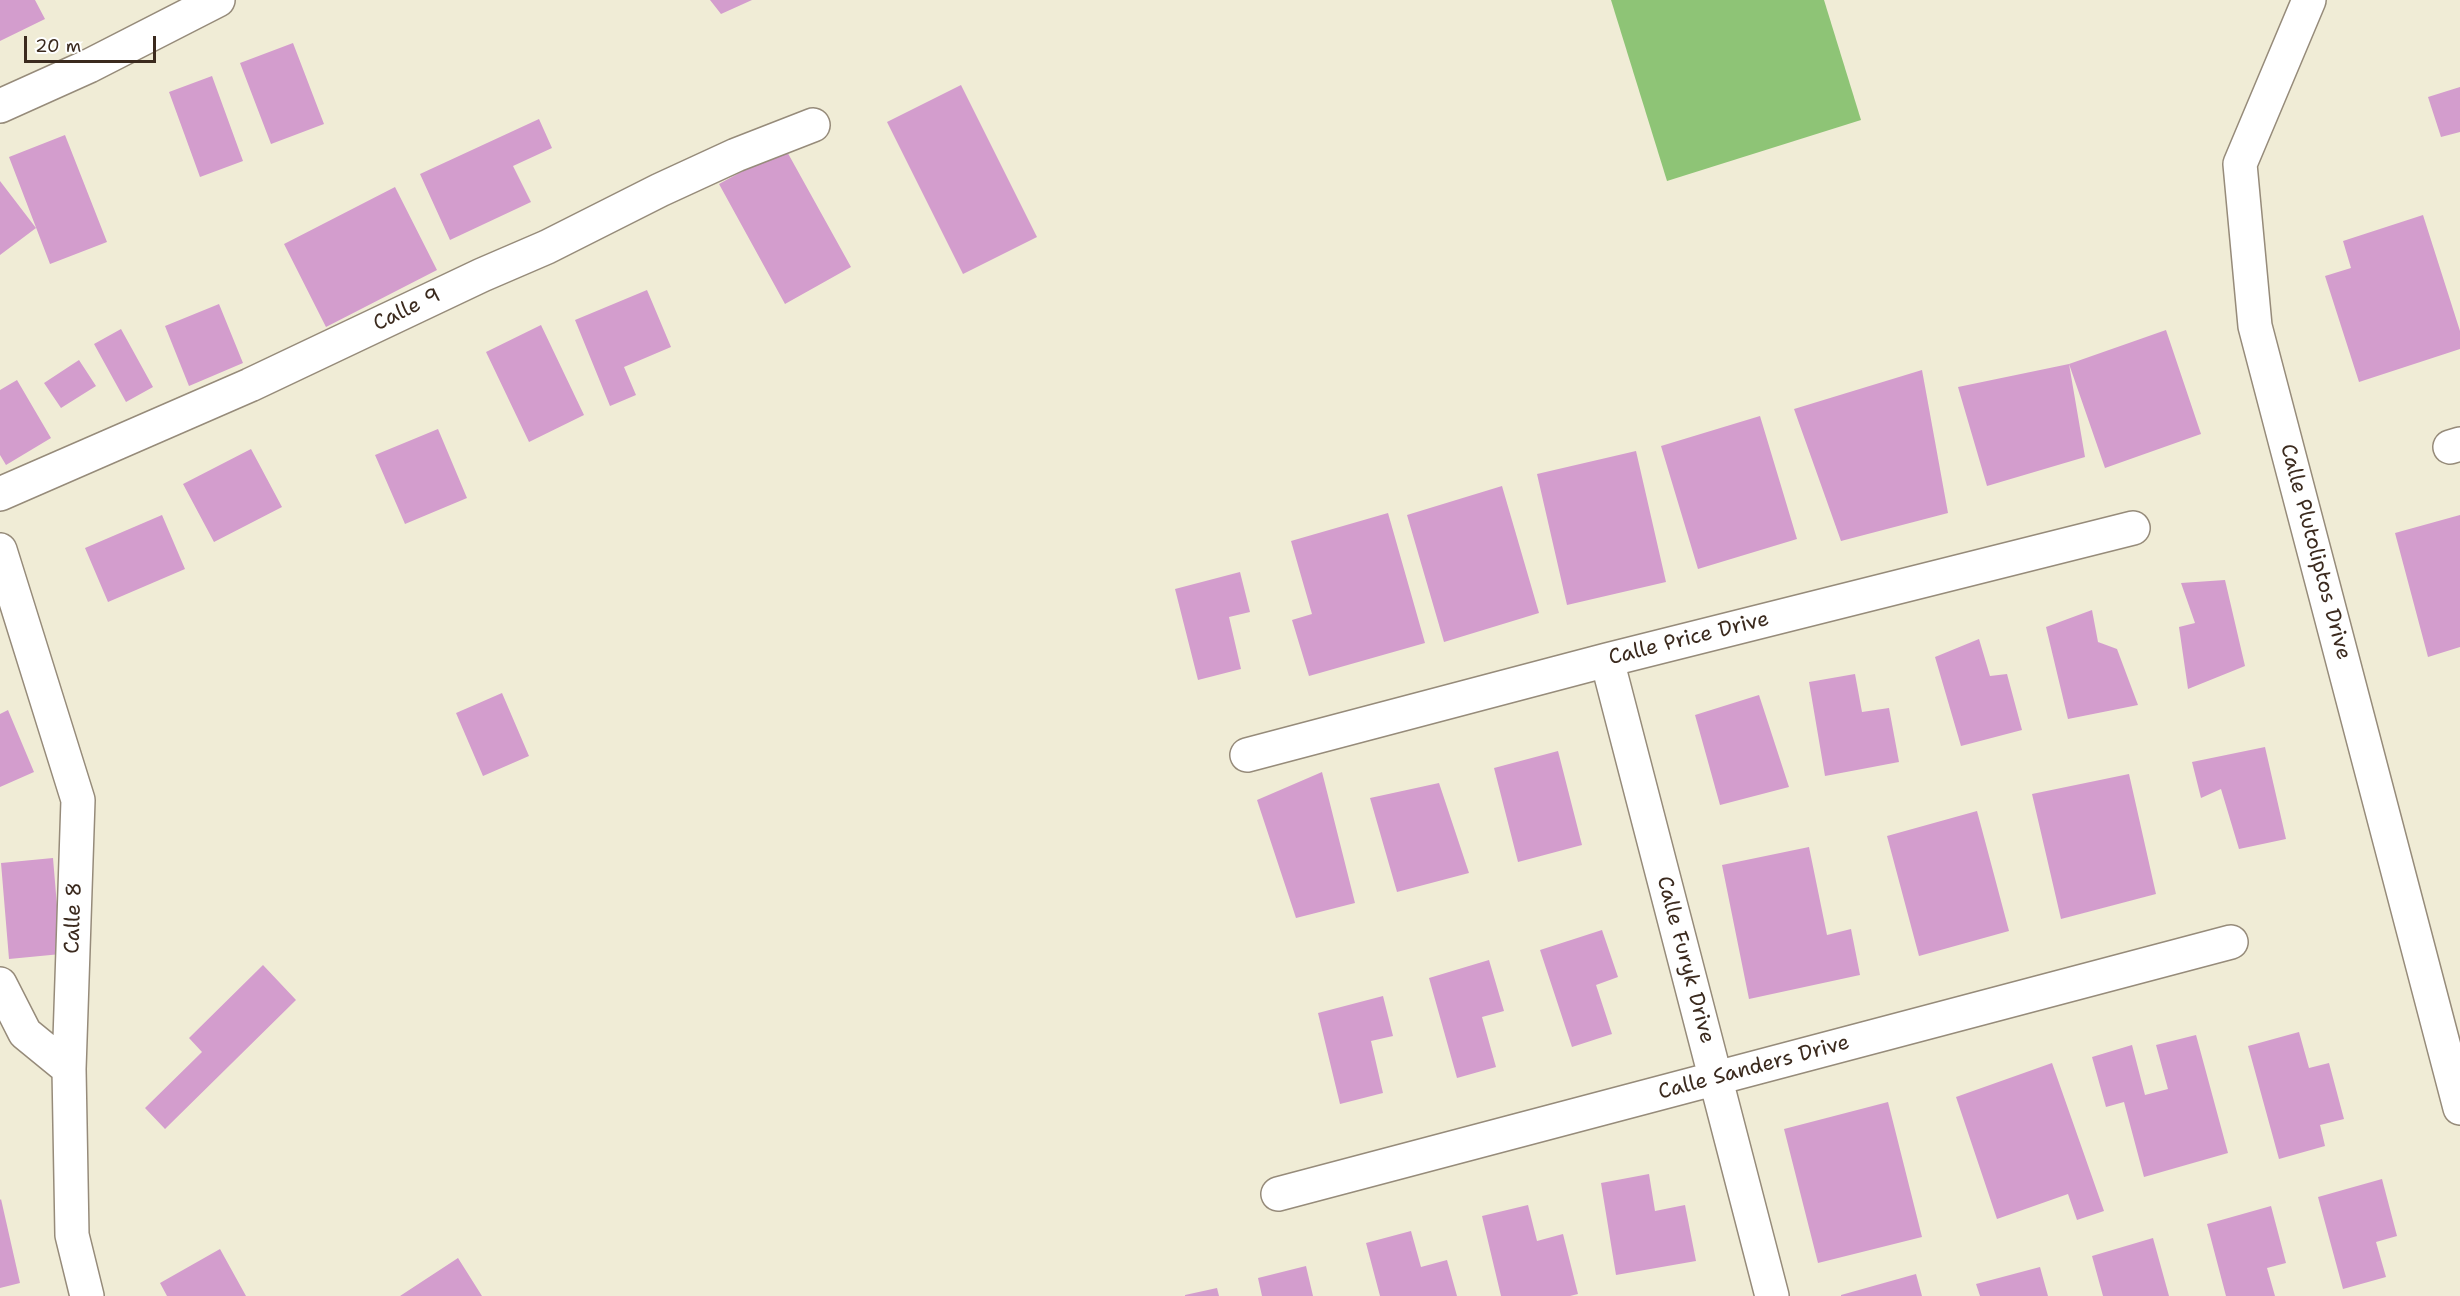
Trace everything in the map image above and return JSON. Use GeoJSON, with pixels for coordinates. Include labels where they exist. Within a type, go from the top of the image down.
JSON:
{"type":"FeatureCollection","features":[{"type":"Feature","properties":{"kind":"street"},"geometry":{"type":"LineString","coordinates":[[0,106],[89,66],[218,0]]}},
{"type":"Feature","properties":{"kind":"street","name":"Calle Plutoliptos Drive"},"geometry":{"type":"LineString","coordinates":[[2308,0],[2240,164],[2255,326],[2460,1108]]}},
{"type":"Feature","properties":{"kind":"street","name":"Calle 9"},"geometry":{"type":"LineString","coordinates":[[0,494],[250,385],[482,275],[547,248],[660,190],[736,155],[813,125]]}},
{"type":"Feature","properties":{"kind":"street","name":"Calle Price Drive"},"geometry":{"type":"LineString","coordinates":[[1247,755],[1607,660],[2133,528]]}},
{"type":"Feature","properties":{"kind":"street","name":"Calle 8"},"geometry":{"type":"LineString","coordinates":[[0,550],[78,800],[69,1069],[72,1235],[87,1296]]}},
{"type":"Feature","properties":{"kind":"street","name":"Calle Furyk Drive"},"geometry":{"type":"LineString","coordinates":[[1607,660],[1772,1296]]}},
{"type":"Feature","properties":{"kind":"street","name":"Calle Sanders Drive"},"geometry":{"type":"LineString","coordinates":[[1278,1194],[2231,942]]}},
{"type":"Feature","properties":{"kind":"street"},"geometry":{"type":"LineString","coordinates":[[0,984],[25,1033],[69,1069]]}},
{"type":"Feature","properties":{"kind":"green space"},"geometry":{"type":"Polygon","coordinates":[[[1611,0],[1824,0],[1861,120],[1667,181],[1611,0]]]}},
{"type":"Feature","properties":{"kind":"building"},"geometry":{"type":"Polygon","coordinates":[[[0,0],[35,0],[45,19],[0,41],[0,0]]]}},
{"type":"Feature","properties":{"kind":"building"},"geometry":{"type":"Polygon","coordinates":[[[710,0],[752,0],[721,14],[710,0]]]}},
{"type":"Feature","properties":{"kind":"building"},"geometry":{"type":"Polygon","coordinates":[[[293,43],[324,124],[271,144],[240,63],[293,43]]]}},
{"type":"Feature","properties":{"kind":"building"},"geometry":{"type":"Polygon","coordinates":[[[212,76],[243,161],[200,177],[169,92],[212,76]]]}},
{"type":"Feature","properties":{"kind":"building"},"geometry":{"type":"Polygon","coordinates":[[[961,85],[1037,237],[963,274],[887,122],[961,85]]]}},
{"type":"Feature","properties":{"kind":"building"},"geometry":{"type":"Polygon","coordinates":[[[2460,87],[2460,132],[2441,137],[2428,97],[2460,87]]]}},
{"type":"Feature","properties":{"kind":"building"},"geometry":{"type":"Polygon","coordinates":[[[539,119],[552,148],[513,166],[531,202],[450,240],[420,174],[539,119]]]}},
{"type":"Feature","properties":{"kind":"building"},"geometry":{"type":"Polygon","coordinates":[[[65,135],[107,242],[50,264],[9,157],[65,135]]]}},
{"type":"Feature","properties":{"kind":"building"},"geometry":{"type":"Polygon","coordinates":[[[785,148],[851,267],[785,304],[719,184],[785,148]]]}},
{"type":"Feature","properties":{"kind":"building"},"geometry":{"type":"Polygon","coordinates":[[[0,181],[36,228],[0,255],[0,181]]]}},
{"type":"Feature","properties":{"kind":"building"},"geometry":{"type":"Polygon","coordinates":[[[395,187],[437,270],[326,327],[284,244],[395,187]]]}},
{"type":"Feature","properties":{"kind":"building"},"geometry":{"type":"Polygon","coordinates":[[[2423,215],[2460,331],[2460,349],[2359,382],[2325,276],[2351,268],[2343,241],[2423,215]]]}},
{"type":"Feature","properties":{"kind":"building"},"geometry":{"type":"Polygon","coordinates":[[[647,290],[671,347],[624,367],[636,395],[610,406],[575,320],[647,290]]]}},
{"type":"Feature","properties":{"kind":"building"},"geometry":{"type":"Polygon","coordinates":[[[219,304],[243,363],[189,386],[165,326],[219,304]]]}},
{"type":"Feature","properties":{"kind":"building"},"geometry":{"type":"Polygon","coordinates":[[[541,325],[584,415],[529,442],[486,352],[541,325]]]}},
{"type":"Feature","properties":{"kind":"building"},"geometry":{"type":"Polygon","coordinates":[[[121,329],[153,387],[126,402],[94,344],[121,329]]]}},
{"type":"Feature","properties":{"kind":"building"},"geometry":{"type":"Polygon","coordinates":[[[2166,330],[2201,434],[2105,468],[2069,364],[2166,330]]]}},
{"type":"Feature","properties":{"kind":"building"},"geometry":{"type":"Polygon","coordinates":[[[79,360],[96,386],[61,408],[44,383],[79,360]]]}},
{"type":"Feature","properties":{"kind":"building"},"geometry":{"type":"Polygon","coordinates":[[[2069,364],[2085,457],[1987,486],[1958,387],[2069,364]]]}},
{"type":"Feature","properties":{"kind":"building"},"geometry":{"type":"Polygon","coordinates":[[[1922,370],[1948,513],[1841,541],[1794,409],[1922,370]]]}},
{"type":"Feature","properties":{"kind":"building"},"geometry":{"type":"Polygon","coordinates":[[[17,380],[51,438],[6,465],[0,455],[0,390],[17,380]]]}},
{"type":"Feature","properties":{"kind":"building"},"geometry":{"type":"Polygon","coordinates":[[[1760,416],[1797,539],[1698,569],[1661,446],[1760,416]]]}},
{"type":"Feature","properties":{"kind":"building"},"geometry":{"type":"Polygon","coordinates":[[[438,429],[467,498],[405,524],[375,455],[438,429]]]}},
{"type":"Feature","properties":{"kind":"building"},"geometry":{"type":"Polygon","coordinates":[[[251,449],[282,507],[214,542],[183,484],[251,449]]]}},
{"type":"Feature","properties":{"kind":"building"},"geometry":{"type":"Polygon","coordinates":[[[1636,451],[1666,582],[1567,605],[1537,474],[1636,451]]]}},
{"type":"Feature","properties":{"kind":"building"},"geometry":{"type":"Polygon","coordinates":[[[1502,486],[1539,613],[1444,642],[1407,515],[1502,486]]]}},
{"type":"Feature","properties":{"kind":"building"},"geometry":{"type":"Polygon","coordinates":[[[1388,513],[1425,643],[1309,676],[1292,620],[1312,614],[1291,541],[1388,513]]]}},
{"type":"Feature","properties":{"kind":"building"},"geometry":{"type":"Polygon","coordinates":[[[162,515],[185,569],[108,602],[85,548],[162,515]]]}},
{"type":"Feature","properties":{"kind":"building"},"geometry":{"type":"Polygon","coordinates":[[[2460,515],[2460,647],[2428,657],[2395,533],[2460,515]]]}},
{"type":"Feature","properties":{"kind":"building"},"geometry":{"type":"Polygon","coordinates":[[[1240,572],[1250,612],[1229,617],[1241,669],[1198,680],[1175,589],[1240,572]]]}},
{"type":"Feature","properties":{"kind":"building"},"geometry":{"type":"Polygon","coordinates":[[[2225,580],[2245,666],[2188,689],[2179,627],[2195,623],[2181,583],[2225,580]]]}},
{"type":"Feature","properties":{"kind":"building"},"geometry":{"type":"Polygon","coordinates":[[[2092,610],[2098,642],[2117,649],[2138,705],[2068,719],[2046,627],[2092,610]]]}},
{"type":"Feature","properties":{"kind":"building"},"geometry":{"type":"Polygon","coordinates":[[[1979,639],[1990,676],[2007,674],[2022,730],[1961,746],[1935,657],[1979,639]]]}},
{"type":"Feature","properties":{"kind":"building"},"geometry":{"type":"Polygon","coordinates":[[[1855,674],[1862,712],[1889,708],[1899,762],[1825,776],[1809,682],[1855,674]]]}},
{"type":"Feature","properties":{"kind":"building"},"geometry":{"type":"Polygon","coordinates":[[[502,693],[529,756],[483,776],[456,713],[502,693]]]}},
{"type":"Feature","properties":{"kind":"building"},"geometry":{"type":"Polygon","coordinates":[[[1759,695],[1789,787],[1720,805],[1695,715],[1759,695]]]}},
{"type":"Feature","properties":{"kind":"building"},"geometry":{"type":"Polygon","coordinates":[[[8,710],[34,772],[0,787],[0,714],[8,710]]]}},
{"type":"Feature","properties":{"kind":"building"},"geometry":{"type":"Polygon","coordinates":[[[2265,747],[2286,839],[2239,849],[2221,789],[2201,798],[2192,762],[2265,747]]]}},
{"type":"Feature","properties":{"kind":"building"},"geometry":{"type":"Polygon","coordinates":[[[1558,751],[1582,845],[1518,862],[1494,768],[1558,751]]]}},
{"type":"Feature","properties":{"kind":"building"},"geometry":{"type":"Polygon","coordinates":[[[1322,772],[1355,903],[1296,918],[1257,800],[1322,772]]]}},
{"type":"Feature","properties":{"kind":"building"},"geometry":{"type":"Polygon","coordinates":[[[2129,774],[2156,894],[2061,919],[2032,794],[2129,774]]]}},
{"type":"Feature","properties":{"kind":"building"},"geometry":{"type":"Polygon","coordinates":[[[1439,783],[1469,873],[1397,892],[1370,798],[1439,783]]]}},
{"type":"Feature","properties":{"kind":"building"},"geometry":{"type":"Polygon","coordinates":[[[1977,811],[2009,931],[1919,956],[1887,836],[1977,811]]]}},
{"type":"Feature","properties":{"kind":"building"},"geometry":{"type":"Polygon","coordinates":[[[1809,847],[1827,935],[1851,929],[1860,975],[1749,999],[1722,865],[1809,847]]]}},
{"type":"Feature","properties":{"kind":"building"},"geometry":{"type":"Polygon","coordinates":[[[53,858],[61,954],[9,959],[1,863],[53,858]]]}},
{"type":"Feature","properties":{"kind":"building"},"geometry":{"type":"Polygon","coordinates":[[[1602,930],[1618,977],[1596,985],[1612,1034],[1572,1047],[1540,950],[1602,930]]]}},
{"type":"Feature","properties":{"kind":"building"},"geometry":{"type":"Polygon","coordinates":[[[1489,960],[1504,1011],[1482,1017],[1496,1067],[1457,1078],[1429,978],[1489,960]]]}},
{"type":"Feature","properties":{"kind":"building"},"geometry":{"type":"Polygon","coordinates":[[[263,965],[296,1000],[165,1129],[145,1108],[202,1052],[189,1038],[263,965]]]}},
{"type":"Feature","properties":{"kind":"building"},"geometry":{"type":"Polygon","coordinates":[[[1383,996],[1393,1036],[1371,1041],[1383,1093],[1340,1104],[1318,1013],[1383,996]]]}},
{"type":"Feature","properties":{"kind":"building"},"geometry":{"type":"Polygon","coordinates":[[[2299,1032],[2309,1068],[2329,1063],[2344,1119],[2320,1125],[2325,1146],[2279,1159],[2248,1046],[2299,1032]]]}},
{"type":"Feature","properties":{"kind":"building"},"geometry":{"type":"Polygon","coordinates":[[[2196,1035],[2228,1153],[2144,1177],[2124,1102],[2106,1107],[2092,1057],[2132,1045],[2145,1095],[2168,1089],[2156,1045],[2196,1035]]]}},
{"type":"Feature","properties":{"kind":"building"},"geometry":{"type":"Polygon","coordinates":[[[2052,1063],[2104,1211],[2077,1220],[2068,1194],[1997,1219],[1956,1097],[2052,1063]]]}},
{"type":"Feature","properties":{"kind":"building"},"geometry":{"type":"Polygon","coordinates":[[[1888,1102],[1922,1237],[1818,1263],[1784,1129],[1888,1102]]]}},
{"type":"Feature","properties":{"kind":"building"},"geometry":{"type":"Polygon","coordinates":[[[1649,1174],[1655,1211],[1685,1205],[1696,1261],[1616,1275],[1601,1183],[1649,1174]]]}},
{"type":"Feature","properties":{"kind":"building"},"geometry":{"type":"Polygon","coordinates":[[[2382,1179],[2397,1236],[2376,1242],[2386,1277],[2343,1289],[2318,1197],[2382,1179]]]}},
{"type":"Feature","properties":{"kind":"building"},"geometry":{"type":"Polygon","coordinates":[[[0,1200],[20,1283],[0,1288],[0,1200]]]}},
{"type":"Feature","properties":{"kind":"building"},"geometry":{"type":"Polygon","coordinates":[[[1528,1205],[1537,1241],[1563,1234],[1578,1294],[1501,1296],[1482,1216],[1528,1205]]]}},
{"type":"Feature","properties":{"kind":"building"},"geometry":{"type":"Polygon","coordinates":[[[2271,1206],[2286,1263],[2267,1268],[2275,1296],[2226,1296],[2207,1224],[2271,1206]]]}},
{"type":"Feature","properties":{"kind":"building"},"geometry":{"type":"Polygon","coordinates":[[[1411,1231],[1421,1267],[1447,1260],[1457,1296],[1380,1296],[1366,1243],[1411,1231]]]}},
{"type":"Feature","properties":{"kind":"building"},"geometry":{"type":"Polygon","coordinates":[[[2153,1238],[2169,1296],[2103,1296],[2092,1256],[2153,1238]]]}},
{"type":"Feature","properties":{"kind":"building"},"geometry":{"type":"Polygon","coordinates":[[[220,1249],[246,1296],[167,1296],[160,1283],[220,1249]]]}},
{"type":"Feature","properties":{"kind":"building"},"geometry":{"type":"Polygon","coordinates":[[[458,1258],[482,1296],[400,1296],[458,1258]]]}},
{"type":"Feature","properties":{"kind":"building"},"geometry":{"type":"Polygon","coordinates":[[[1306,1266],[1313,1296],[1262,1296],[1258,1278],[1306,1266]]]}},
{"type":"Feature","properties":{"kind":"building"},"geometry":{"type":"Polygon","coordinates":[[[2040,1267],[2048,1296],[1980,1296],[1976,1284],[2040,1267]]]}},
{"type":"Feature","properties":{"kind":"building"},"geometry":{"type":"Polygon","coordinates":[[[1916,1274],[1922,1296],[1841,1296],[1841,1295],[1916,1274]]]}},
{"type":"Feature","properties":{"kind":"building"},"geometry":{"type":"Polygon","coordinates":[[[1217,1288],[1219,1296],[1185,1296],[1185,1295],[1217,1288]]]}}]}
